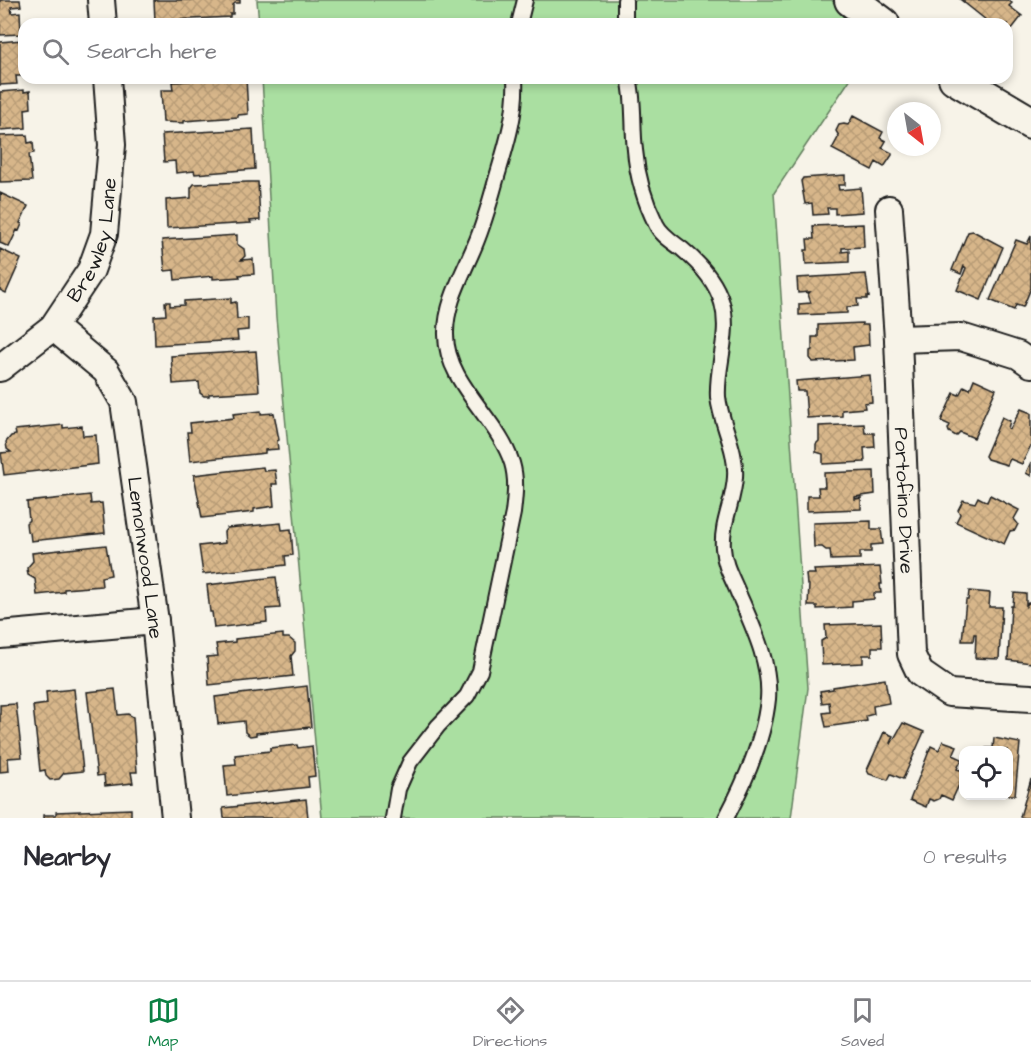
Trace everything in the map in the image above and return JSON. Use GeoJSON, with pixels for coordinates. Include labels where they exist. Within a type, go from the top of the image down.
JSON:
{"type":"FeatureCollection","features":[{"type":"Feature","properties":{"kind":"street"},"geometry":{"type":"LineString","coordinates":[[101,0],[102,18]]}},
{"type":"Feature","properties":{"kind":"street"},"geometry":{"type":"LineString","coordinates":[[852,0],[875,18]]}},
{"type":"Feature","properties":{"kind":"street","name":"Brewley Lane"},"geometry":{"type":"LineString","coordinates":[[0,368],[53,327],[91,270],[104,234],[112,145],[107,84]]}},
{"type":"Feature","properties":{"kind":"street"},"geometry":{"type":"LineString","coordinates":[[965,84],[1031,123]]}},
{"type":"Feature","properties":{"kind":"street","name":"Portofino Drive"},"geometry":{"type":"LineString","coordinates":[[889,209],[898,339],[911,654],[920,673],[949,693],[1031,698]]}},
{"type":"Feature","properties":{"kind":"street","name":"Lemonwood Lane"},"geometry":{"type":"LineString","coordinates":[[53,327],[106,371],[124,402],[155,621],[175,818]]}},
{"type":"Feature","properties":{"kind":"street"},"geometry":{"type":"LineString","coordinates":[[898,339],[961,338],[1018,355],[1031,364]]}},
{"type":"Feature","properties":{"kind":"street"},"geometry":{"type":"LineString","coordinates":[[0,635],[155,621]]}},
{"type":"Feature","properties":{"kind":"lane"},"geometry":{"type":"LineString","coordinates":[[520,18],[525,0]]}},
{"type":"Feature","properties":{"kind":"lane"},"geometry":{"type":"LineString","coordinates":[[625,0],[626,18]]}},
{"type":"Feature","properties":{"kind":"lane"},"geometry":{"type":"LineString","coordinates":[[393,818],[398,789],[410,762],[432,733],[467,696],[480,671],[513,513],[514,474],[507,452],[495,429],[457,374],[446,339],[451,303],[481,231],[512,126],[514,84]]}},
{"type":"Feature","properties":{"kind":"lane"},"geometry":{"type":"LineString","coordinates":[[630,84],[637,169],[652,215],[657,227],[693,258],[711,281],[718,292],[725,315],[718,397],[733,449],[736,475],[723,536],[723,548],[729,574],[756,639],[768,686],[765,720],[758,746],[726,818]]}},
{"type":"Feature","properties":{"kind":"green space"},"geometry":{"type":"Polygon","coordinates":[[[257,0],[832,0],[844,18],[258,18],[257,0]]]}},
{"type":"Feature","properties":{"kind":"green space"},"geometry":{"type":"Polygon","coordinates":[[[262,84],[847,84],[774,193],[808,688],[791,818],[322,818],[276,317],[262,84]]]}},
{"type":"Feature","properties":{"kind":"building"},"geometry":{"type":"Polygon","coordinates":[[[0,0],[20,0],[21,6],[11,7],[12,13],[20,12],[18,34],[0,35],[0,0]]]}},
{"type":"Feature","properties":{"kind":"building"},"geometry":{"type":"Polygon","coordinates":[[[154,0],[240,0],[240,3],[233,5],[233,14],[230,14],[230,17],[155,18],[154,0]]]}},
{"type":"Feature","properties":{"kind":"building"},"geometry":{"type":"Polygon","coordinates":[[[961,0],[1008,0],[1012,3],[1009,6],[1022,16],[1013,27],[1013,18],[984,18],[961,0]]]}},
{"type":"Feature","properties":{"kind":"building"},"geometry":{"type":"Polygon","coordinates":[[[18,40],[17,84],[0,85],[0,42],[18,40]]]}},
{"type":"Feature","properties":{"kind":"building"},"geometry":{"type":"Polygon","coordinates":[[[172,84],[246,84],[248,114],[238,115],[238,117],[184,121],[184,123],[163,122],[161,90],[173,90],[172,84]]]}},
{"type":"Feature","properties":{"kind":"building"},"geometry":{"type":"Polygon","coordinates":[[[24,90],[24,92],[30,91],[31,108],[25,109],[26,128],[0,130],[0,92],[24,90]]]}},
{"type":"Feature","properties":{"kind":"building"},"geometry":{"type":"Polygon","coordinates":[[[853,116],[883,132],[880,138],[886,141],[882,148],[887,150],[887,156],[891,156],[884,167],[876,162],[872,170],[832,149],[839,136],[836,131],[839,125],[848,125],[853,116]]]}},
{"type":"Feature","properties":{"kind":"building"},"geometry":{"type":"Polygon","coordinates":[[[253,129],[255,169],[195,174],[194,171],[176,173],[175,161],[164,162],[162,134],[253,129]]]}},
{"type":"Feature","properties":{"kind":"building"},"geometry":{"type":"Polygon","coordinates":[[[27,135],[28,143],[33,142],[34,153],[29,154],[32,181],[0,182],[0,136],[27,135]]]}},
{"type":"Feature","properties":{"kind":"building"},"geometry":{"type":"Polygon","coordinates":[[[845,175],[845,185],[838,185],[839,190],[861,188],[863,212],[835,214],[835,208],[827,208],[828,214],[813,215],[812,203],[805,204],[801,181],[803,178],[845,175]]]}},
{"type":"Feature","properties":{"kind":"building"},"geometry":{"type":"Polygon","coordinates":[[[258,182],[260,220],[250,221],[251,223],[167,228],[166,200],[191,198],[191,188],[194,184],[258,182]]]}},
{"type":"Feature","properties":{"kind":"building"},"geometry":{"type":"Polygon","coordinates":[[[0,193],[28,206],[19,231],[17,230],[9,247],[0,243],[0,193]]]}},
{"type":"Feature","properties":{"kind":"building"},"geometry":{"type":"Polygon","coordinates":[[[863,224],[864,247],[842,248],[842,252],[849,251],[849,262],[806,264],[807,239],[814,239],[813,226],[863,224]]]}},
{"type":"Feature","properties":{"kind":"building"},"geometry":{"type":"Polygon","coordinates":[[[973,231],[1003,247],[981,300],[957,290],[966,268],[964,266],[961,274],[952,270],[968,232],[973,231]]]}},
{"type":"Feature","properties":{"kind":"building"},"geometry":{"type":"Polygon","coordinates":[[[237,235],[237,244],[244,249],[245,256],[241,260],[253,259],[254,274],[239,275],[240,277],[213,279],[213,276],[175,280],[174,270],[165,271],[162,240],[237,235]]]}},
{"type":"Feature","properties":{"kind":"building"},"geometry":{"type":"Polygon","coordinates":[[[1031,236],[1031,288],[1023,307],[1016,305],[1014,310],[990,300],[1016,240],[1027,244],[1031,236]]]}},
{"type":"Feature","properties":{"kind":"building"},"geometry":{"type":"Polygon","coordinates":[[[0,249],[21,259],[6,293],[0,290],[0,249]]]}},
{"type":"Feature","properties":{"kind":"building"},"geometry":{"type":"Polygon","coordinates":[[[866,274],[869,297],[857,299],[858,306],[847,307],[847,313],[799,315],[799,304],[811,303],[808,294],[810,292],[798,293],[797,278],[866,274]]]}},
{"type":"Feature","properties":{"kind":"building"},"geometry":{"type":"Polygon","coordinates":[[[231,298],[231,303],[236,302],[237,319],[248,318],[248,330],[237,331],[238,340],[155,345],[154,316],[166,315],[165,302],[170,302],[170,306],[184,305],[184,301],[231,298]]]}},
{"type":"Feature","properties":{"kind":"building"},"geometry":{"type":"Polygon","coordinates":[[[862,323],[862,325],[868,325],[869,345],[853,347],[854,360],[813,362],[810,358],[812,337],[818,337],[818,325],[862,323]]]}},
{"type":"Feature","properties":{"kind":"building"},"geometry":{"type":"Polygon","coordinates":[[[256,351],[259,391],[204,396],[200,393],[199,382],[173,384],[171,356],[256,351]]]}},
{"type":"Feature","properties":{"kind":"building"},"geometry":{"type":"Polygon","coordinates":[[[870,375],[872,402],[864,403],[865,408],[842,410],[842,416],[807,418],[805,391],[797,391],[796,381],[870,375]]]}},
{"type":"Feature","properties":{"kind":"building"},"geometry":{"type":"Polygon","coordinates":[[[974,379],[996,389],[974,438],[960,432],[956,436],[949,432],[950,425],[941,421],[954,393],[959,395],[964,386],[970,389],[974,379]]]}},
{"type":"Feature","properties":{"kind":"building"},"geometry":{"type":"Polygon","coordinates":[[[1021,409],[1031,413],[1031,445],[1022,464],[1010,459],[1007,465],[987,459],[985,456],[1002,417],[1010,421],[1008,428],[1010,429],[1021,409]]]}},
{"type":"Feature","properties":{"kind":"building"},"geometry":{"type":"Polygon","coordinates":[[[261,411],[261,414],[274,413],[279,440],[277,441],[278,449],[265,450],[265,453],[190,461],[187,432],[191,432],[190,423],[234,418],[233,414],[261,411]]]}},
{"type":"Feature","properties":{"kind":"building"},"geometry":{"type":"Polygon","coordinates":[[[864,424],[865,433],[874,433],[875,447],[864,448],[865,462],[823,464],[823,454],[816,452],[819,426],[864,424]]]}},
{"type":"Feature","properties":{"kind":"building"},"geometry":{"type":"Polygon","coordinates":[[[63,425],[63,428],[82,426],[83,436],[96,435],[98,464],[4,475],[1,453],[11,452],[7,449],[6,442],[11,436],[16,435],[15,430],[63,425]]]}},
{"type":"Feature","properties":{"kind":"building"},"geometry":{"type":"Polygon","coordinates":[[[1031,462],[1031,476],[1026,473],[1031,462]]]}},
{"type":"Feature","properties":{"kind":"building"},"geometry":{"type":"Polygon","coordinates":[[[263,467],[264,471],[275,470],[277,484],[272,484],[274,506],[254,509],[254,512],[202,518],[194,475],[263,467]]]}},
{"type":"Feature","properties":{"kind":"building"},"geometry":{"type":"Polygon","coordinates":[[[874,471],[875,494],[855,497],[855,499],[861,498],[861,509],[807,511],[807,496],[819,496],[818,487],[825,487],[824,473],[874,471]]]}},
{"type":"Feature","properties":{"kind":"building"},"geometry":{"type":"Polygon","coordinates":[[[90,495],[91,504],[102,503],[105,533],[31,541],[26,523],[29,520],[27,502],[90,495]]]}},
{"type":"Feature","properties":{"kind":"building"},"geometry":{"type":"Polygon","coordinates":[[[990,495],[1019,510],[1014,519],[1018,524],[1015,530],[1010,531],[1004,544],[956,522],[963,500],[975,503],[978,497],[987,502],[990,495]]]}},
{"type":"Feature","properties":{"kind":"building"},"geometry":{"type":"Polygon","coordinates":[[[871,521],[871,529],[881,529],[883,544],[871,545],[871,552],[860,552],[860,559],[831,560],[830,550],[814,547],[813,523],[871,521]]]}},
{"type":"Feature","properties":{"kind":"building"},"geometry":{"type":"Polygon","coordinates":[[[281,523],[282,530],[291,529],[293,555],[285,556],[286,565],[203,574],[199,546],[225,543],[224,532],[227,528],[281,523]]]}},
{"type":"Feature","properties":{"kind":"building"},"geometry":{"type":"Polygon","coordinates":[[[106,545],[111,575],[101,577],[102,586],[64,589],[64,592],[37,595],[35,579],[28,575],[27,568],[33,561],[32,553],[106,545]]]}},
{"type":"Feature","properties":{"kind":"building"},"geometry":{"type":"Polygon","coordinates":[[[880,567],[881,593],[874,593],[874,599],[852,601],[852,607],[817,609],[817,606],[808,606],[809,585],[807,585],[806,574],[815,574],[814,570],[880,567]]]}},
{"type":"Feature","properties":{"kind":"building"},"geometry":{"type":"Polygon","coordinates":[[[276,577],[280,608],[266,609],[267,622],[214,628],[207,585],[276,577]]]}},
{"type":"Feature","properties":{"kind":"building"},"geometry":{"type":"Polygon","coordinates":[[[969,591],[990,593],[989,607],[1002,607],[999,659],[975,658],[976,634],[974,634],[973,641],[962,641],[969,591]]]}},
{"type":"Feature","properties":{"kind":"building"},"geometry":{"type":"Polygon","coordinates":[[[1014,593],[1026,594],[1026,606],[1031,603],[1031,663],[1008,660],[1011,606],[1013,606],[1014,593]]]}},
{"type":"Feature","properties":{"kind":"building"},"geometry":{"type":"Polygon","coordinates":[[[881,623],[882,647],[872,647],[872,655],[863,655],[863,663],[822,665],[821,641],[826,638],[825,625],[881,623]]]}},
{"type":"Feature","properties":{"kind":"building"},"geometry":{"type":"Polygon","coordinates":[[[283,634],[283,638],[289,638],[295,643],[295,651],[291,656],[293,676],[209,685],[207,657],[218,656],[216,644],[235,642],[235,639],[283,634]]]}},
{"type":"Feature","properties":{"kind":"building"},"geometry":{"type":"Polygon","coordinates":[[[885,679],[889,703],[873,706],[874,714],[866,716],[867,721],[826,727],[823,713],[830,712],[829,702],[822,703],[820,691],[885,679]]]}},
{"type":"Feature","properties":{"kind":"building"},"geometry":{"type":"Polygon","coordinates":[[[307,686],[311,727],[256,733],[250,736],[245,732],[244,721],[218,724],[215,697],[307,686]]]}},
{"type":"Feature","properties":{"kind":"building"},"geometry":{"type":"Polygon","coordinates":[[[74,689],[83,771],[64,773],[59,779],[50,780],[45,770],[40,771],[33,706],[47,704],[46,692],[74,689]]]}},
{"type":"Feature","properties":{"kind":"building"},"geometry":{"type":"Polygon","coordinates":[[[115,689],[118,715],[128,714],[133,717],[137,772],[131,772],[133,783],[105,786],[104,775],[97,776],[87,692],[115,689]]]}},
{"type":"Feature","properties":{"kind":"building"},"geometry":{"type":"Polygon","coordinates":[[[16,704],[22,757],[8,758],[9,771],[0,772],[0,705],[16,704]]]}},
{"type":"Feature","properties":{"kind":"building"},"geometry":{"type":"Polygon","coordinates":[[[903,723],[924,732],[903,779],[891,774],[888,780],[869,774],[867,770],[884,732],[893,736],[891,744],[903,723]]]}},
{"type":"Feature","properties":{"kind":"building"},"geometry":{"type":"Polygon","coordinates":[[[994,738],[1020,743],[1015,795],[1013,795],[1013,746],[993,746],[994,738]]]}},
{"type":"Feature","properties":{"kind":"building"},"geometry":{"type":"Polygon","coordinates":[[[943,741],[957,746],[953,755],[959,758],[957,769],[959,770],[959,785],[952,800],[941,795],[934,801],[929,799],[926,807],[910,800],[931,746],[939,750],[943,741]]]}},
{"type":"Feature","properties":{"kind":"building"},"geometry":{"type":"Polygon","coordinates":[[[297,745],[298,748],[312,746],[315,776],[308,777],[309,787],[227,796],[224,765],[236,764],[235,755],[297,745]]]}},
{"type":"Feature","properties":{"kind":"building"},"geometry":{"type":"Polygon","coordinates":[[[1031,779],[1031,818],[1024,818],[1020,817],[1031,779]]]}},
{"type":"Feature","properties":{"kind":"building"},"geometry":{"type":"Polygon","coordinates":[[[306,799],[308,818],[224,818],[223,808],[306,799]]]}},
{"type":"Feature","properties":{"kind":"building"},"geometry":{"type":"Polygon","coordinates":[[[131,809],[131,818],[44,818],[44,815],[56,815],[56,812],[131,809]]]}}]}
